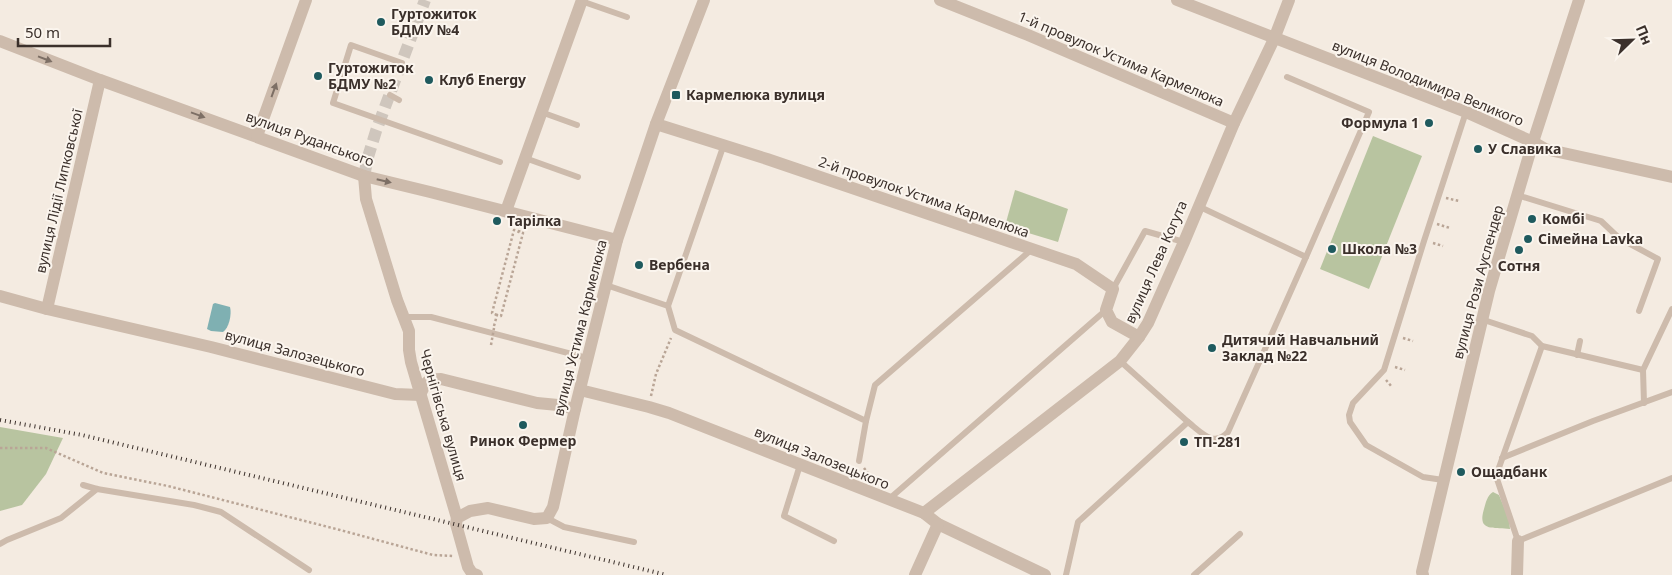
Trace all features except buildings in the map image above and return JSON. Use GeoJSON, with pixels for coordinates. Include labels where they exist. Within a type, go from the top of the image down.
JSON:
{"type":"FeatureCollection","features":[{"type":"Feature","properties":{"kind":"street"},"geometry":{"type":"LineString","coordinates":[[257,136],[306,0]]}},
{"type":"Feature","properties":{"kind":"street"},"geometry":{"type":"LineString","coordinates":[[506,211],[582,0]]}},
{"type":"Feature","properties":{"kind":"street","name":"вулиця Устима Кармелюка"},"geometry":{"type":"LineString","coordinates":[[548,518],[553,507],[617,240],[656,124],[704,0]]}},
{"type":"Feature","properties":{"kind":"street","name":"1-й провулок Устима Кармелюка"},"geometry":{"type":"LineString","coordinates":[[940,0],[1037,39],[1234,124]]}},
{"type":"Feature","properties":{"kind":"street","name":"вулиця Володимира Великого"},"geometry":{"type":"LineString","coordinates":[[1177,0],[1466,112],[1545,149],[1672,177]]}},
{"type":"Feature","properties":{"kind":"street","name":"вулиця Лева Когута"},"geometry":{"type":"LineString","coordinates":[[924,514],[1120,361],[1139,337],[1148,323],[1290,0]]}},
{"type":"Feature","properties":{"kind":"street","name":"вулиця Рози Ауслендер"},"geometry":{"type":"LineString","coordinates":[[1423,575],[1422,572],[1481,319],[1533,142],[1578,0]]}},
{"type":"Feature","properties":{"kind":"street","name":"вулиця Руданського"},"geometry":{"type":"LineString","coordinates":[[0,41],[100,80],[364,176],[617,240]]}},
{"type":"Feature","properties":{"kind":"street","name":"вулиця Лідії Липковської"},"geometry":{"type":"LineString","coordinates":[[46,309],[100,80]]}},
{"type":"Feature","properties":{"kind":"street","name":"2-й провулок Устима Кармелюка"},"geometry":{"type":"LineString","coordinates":[[656,124],[723,147],[767,159],[1076,264],[1113,289]]}},
{"type":"Feature","properties":{"kind":"street","name":"Чернігівська вулиця"},"geometry":{"type":"LineString","coordinates":[[364,176],[366,198],[409,331],[410,356],[420,395],[457,518]]}},
{"type":"Feature","properties":{"kind":"street"},"geometry":{"type":"LineString","coordinates":[[1113,289],[1106,310],[1112,322],[1139,337]]}},
{"type":"Feature","properties":{"kind":"street","name":"вулиця Залозецького"},"geometry":{"type":"LineString","coordinates":[[0,296],[46,309],[211,347],[395,394],[420,395]]}},
{"type":"Feature","properties":{"kind":"street"},"geometry":{"type":"LineString","coordinates":[[420,395],[425,383],[432,379],[441,379],[537,403],[575,409]]}},
{"type":"Feature","properties":{"kind":"street","name":"вулиця Залозецького"},"geometry":{"type":"LineString","coordinates":[[580,390],[649,407],[924,514],[938,524],[1045,575]]}},
{"type":"Feature","properties":{"kind":"street"},"geometry":{"type":"LineString","coordinates":[[476,575],[468,567],[456,524],[457,518],[470,511],[488,508],[534,519],[548,518]]}},
{"type":"Feature","properties":{"kind":"street"},"geometry":{"type":"LineString","coordinates":[[915,575],[938,524]]}},
{"type":"Feature","properties":{"kind":"street"},"geometry":{"type":"LineString","coordinates":[[1517,575],[1518,541]]}},
{"type":"Feature","properties":{"kind":"lane"},"geometry":{"type":"LineString","coordinates":[[582,0],[627,17]]}},
{"type":"Feature","properties":{"kind":"lane"},"geometry":{"type":"LineString","coordinates":[[402,63],[351,45],[333,103],[500,162]]}},
{"type":"Feature","properties":{"kind":"lane"},"geometry":{"type":"LineString","coordinates":[[1120,361],[1188,422],[1209,438],[1217,440],[1223,438],[1228,432],[1369,112],[1288,76]]}},
{"type":"Feature","properties":{"kind":"lane"},"geometry":{"type":"LineString","coordinates":[[390,96],[399,100]]}},
{"type":"Feature","properties":{"kind":"lane"},"geometry":{"type":"LineString","coordinates":[[542,112],[577,125]]}},
{"type":"Feature","properties":{"kind":"lane"},"geometry":{"type":"LineString","coordinates":[[1443,480],[1423,477],[1366,445],[1350,422],[1349,415],[1353,403],[1384,370],[1466,112]]}},
{"type":"Feature","properties":{"kind":"lane"},"geometry":{"type":"LineString","coordinates":[[723,147],[668,306],[675,330],[866,421]]}},
{"type":"Feature","properties":{"kind":"lane"},"geometry":{"type":"LineString","coordinates":[[525,158],[578,177]]}},
{"type":"Feature","properties":{"kind":"lane"},"geometry":{"type":"LineString","coordinates":[[1517,195],[1601,221],[1619,238],[1658,259],[1639,311]]}},
{"type":"Feature","properties":{"kind":"lane"},"geometry":{"type":"LineString","coordinates":[[1198,206],[1306,257]]}},
{"type":"Feature","properties":{"kind":"lane"},"geometry":{"type":"LineString","coordinates":[[1113,289],[1145,231],[1184,242]]}},
{"type":"Feature","properties":{"kind":"lane"},"geometry":{"type":"LineString","coordinates":[[859,461],[875,385],[1031,250]]}},
{"type":"Feature","properties":{"kind":"lane"},"geometry":{"type":"LineString","coordinates":[[606,285],[668,306]]}},
{"type":"Feature","properties":{"kind":"lane"},"geometry":{"type":"LineString","coordinates":[[1644,403],[1643,370],[1672,309]]}},
{"type":"Feature","properties":{"kind":"lane"},"geometry":{"type":"LineString","coordinates":[[888,500],[1106,310]]}},
{"type":"Feature","properties":{"kind":"lane"},"geometry":{"type":"LineString","coordinates":[[403,317],[431,317],[588,358]]}},
{"type":"Feature","properties":{"kind":"lane"},"geometry":{"type":"LineString","coordinates":[[1481,319],[1532,336],[1542,346],[1643,370]]}},
{"type":"Feature","properties":{"kind":"lane"},"geometry":{"type":"LineString","coordinates":[[1577,355],[1580,341]]}},
{"type":"Feature","properties":{"kind":"lane"},"geometry":{"type":"LineString","coordinates":[[1542,346],[1496,476],[1518,541],[1672,478]]}},
{"type":"Feature","properties":{"kind":"lane"},"geometry":{"type":"LineString","coordinates":[[1502,458],[1593,421],[1672,392]]}},
{"type":"Feature","properties":{"kind":"lane"},"geometry":{"type":"LineString","coordinates":[[1066,575],[1078,522],[1188,422]]}},
{"type":"Feature","properties":{"kind":"lane"},"geometry":{"type":"LineString","coordinates":[[800,465],[784,516],[834,541]]}},
{"type":"Feature","properties":{"kind":"lane"},"geometry":{"type":"LineString","coordinates":[[83,485],[194,505],[221,512],[309,570]]}},
{"type":"Feature","properties":{"kind":"lane"},"geometry":{"type":"LineString","coordinates":[[0,544],[61,518],[97,489]]}},
{"type":"Feature","properties":{"kind":"lane"},"geometry":{"type":"LineString","coordinates":[[548,518],[564,527],[634,542]]}},
{"type":"Feature","properties":{"kind":"lane"},"geometry":{"type":"LineString","coordinates":[[1194,575],[1240,534]]}},
{"type":"Feature","properties":{"kind":"path"},"geometry":{"type":"LineString","coordinates":[[1439,196],[1459,201]]}},
{"type":"Feature","properties":{"kind":"path"},"geometry":{"type":"LineString","coordinates":[[518,232],[523,215]]}},
{"type":"Feature","properties":{"kind":"path"},"geometry":{"type":"LineString","coordinates":[[514,230],[523,233],[501,316],[497,314],[492,314],[514,230]]}},
{"type":"Feature","properties":{"kind":"path"},"geometry":{"type":"LineString","coordinates":[[491,345],[497,314]]}},
{"type":"Feature","properties":{"kind":"path"},"geometry":{"type":"LineString","coordinates":[[649,407],[656,374],[675,330]]}},
{"type":"Feature","properties":{"kind":"path"},"geometry":{"type":"LineString","coordinates":[[0,448],[46,448],[102,473],[168,486],[433,555],[465,557]]}},
{"type":"Feature","properties":{"kind":"path"},"geometry":{"type":"LineString","coordinates":[[859,461],[875,482]]}},
{"type":"Feature","properties":{"kind":"green space"},"geometry":{"type":"Polygon","coordinates":[[[1373,136],[1422,156],[1369,289],[1320,269],[1373,136]]]}},
{"type":"Feature","properties":{"kind":"green space"},"geometry":{"type":"Polygon","coordinates":[[[1015,190],[1068,209],[1058,242],[1005,226],[1015,190]]]}},
{"type":"Feature","properties":{"kind":"green space"},"geometry":{"type":"Polygon","coordinates":[[[0,427],[63,438],[46,474],[22,505],[0,511],[0,427]]]}},
{"type":"Feature","properties":{"kind":"green space"},"geometry":{"type":"Polygon","coordinates":[[[1493,492],[1499,495],[1509,519],[1510,529],[1488,527],[1483,522],[1482,516],[1486,502],[1489,495],[1493,492]]]}},
{"type":"Feature","properties":{"kind":"water"},"geometry":{"type":"Polygon","coordinates":[[[213,304],[230,307],[230,321],[223,332],[207,329],[213,304]]]}},
{"type":"Feature","properties":{"kind":"tunnel"},"geometry":{"type":"LineString","coordinates":[[364,176],[376,131],[425,0]]}},
{"type":"Feature","properties":{"kind":"railway"},"geometry":{"type":"LineString","coordinates":[[0,420],[82,435],[667,575]]}},
{"type":"Feature","properties":{"kind":"place","name":"Гуртожиток БДМУ №4"},"geometry":{"type":"Point","coordinates":[381,22]}},
{"type":"Feature","properties":{"kind":"place","name":"Гуртожиток БДМУ №2"},"geometry":{"type":"Point","coordinates":[318,76]}},
{"type":"Feature","properties":{"kind":"place","name":"Клуб Energy"},"geometry":{"type":"Point","coordinates":[429,80]}},
{"type":"Feature","properties":{"kind":"place","name":"Кармелюка вулиця"},"geometry":{"type":"Point","coordinates":[676,95]}},
{"type":"Feature","properties":{"kind":"place","name":"Формула 1"},"geometry":{"type":"Point","coordinates":[1429,123]}},
{"type":"Feature","properties":{"kind":"place","name":"У Славика"},"geometry":{"type":"Point","coordinates":[1478,149]}},
{"type":"Feature","properties":{"kind":"place","name":"Комбі"},"geometry":{"type":"Point","coordinates":[1532,219]}},
{"type":"Feature","properties":{"kind":"place","name":"Тарiлка"},"geometry":{"type":"Point","coordinates":[497,221]}},
{"type":"Feature","properties":{"kind":"place","name":"Сімейна Lavka"},"geometry":{"type":"Point","coordinates":[1528,239]}},
{"type":"Feature","properties":{"kind":"place","name":"Школа №3"},"geometry":{"type":"Point","coordinates":[1332,249]}},
{"type":"Feature","properties":{"kind":"place","name":"Сотня"},"geometry":{"type":"Point","coordinates":[1519,250]}},
{"type":"Feature","properties":{"kind":"place","name":"Вербена"},"geometry":{"type":"Point","coordinates":[639,265]}},
{"type":"Feature","properties":{"kind":"place","name":"Дитячий Навчальний Заклад №22"},"geometry":{"type":"Point","coordinates":[1212,348]}},
{"type":"Feature","properties":{"kind":"place","name":"Ринок Фермер"},"geometry":{"type":"Point","coordinates":[523,425]}},
{"type":"Feature","properties":{"kind":"place","name":"ТП-281"},"geometry":{"type":"Point","coordinates":[1184,442]}},
{"type":"Feature","properties":{"kind":"place","name":"Ощадбанк"},"geometry":{"type":"Point","coordinates":[1461,472]}}]}
